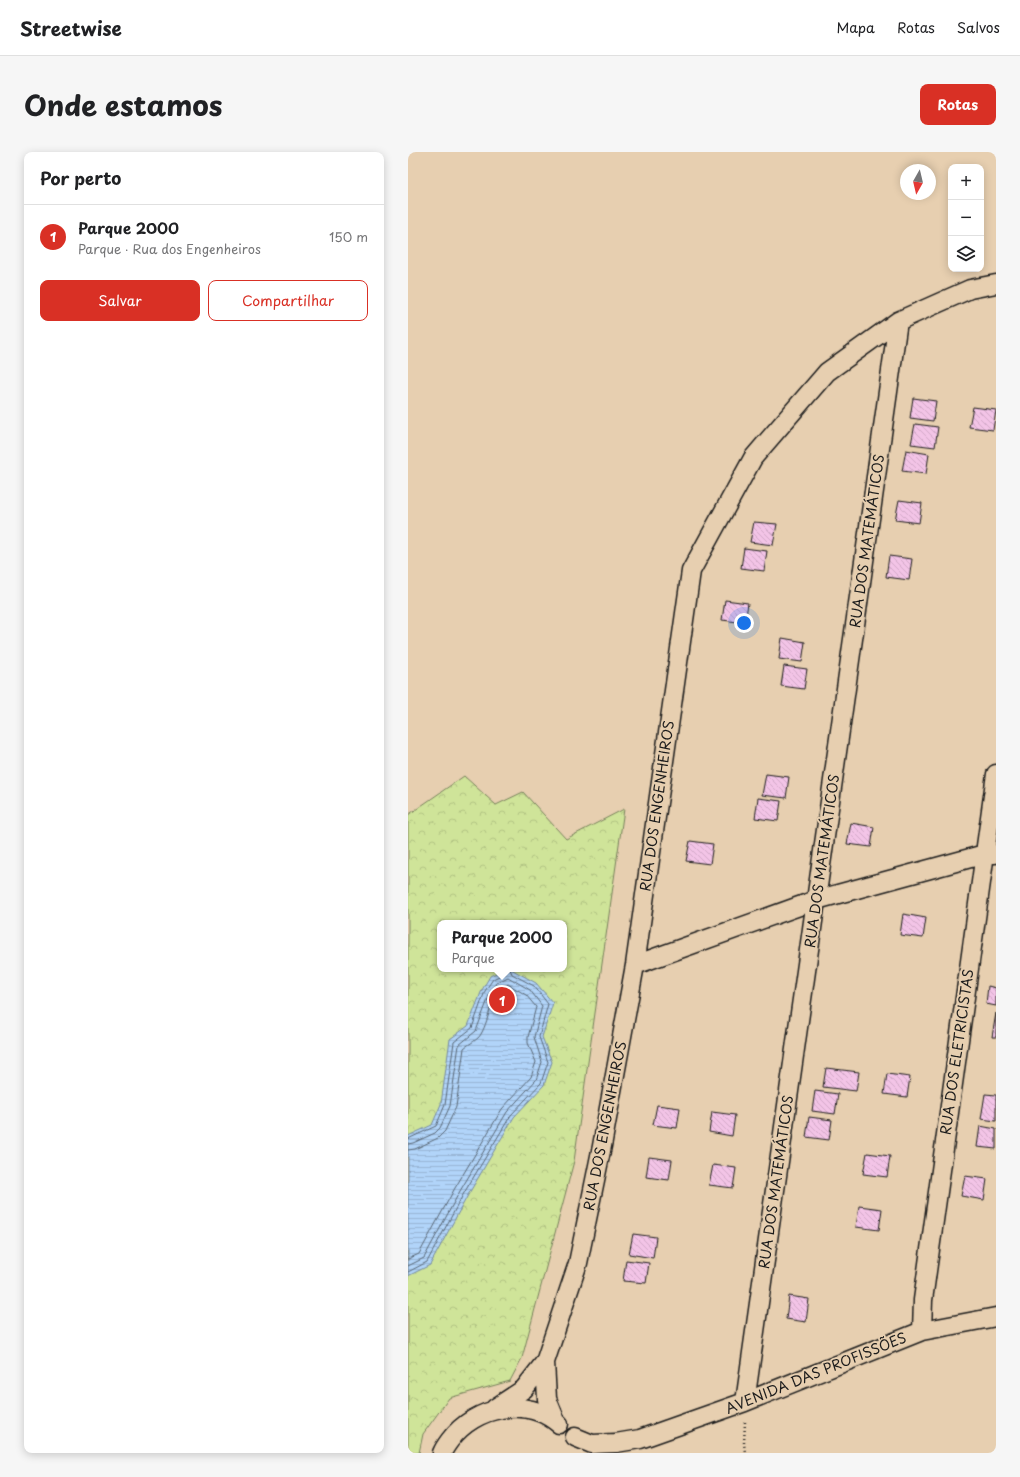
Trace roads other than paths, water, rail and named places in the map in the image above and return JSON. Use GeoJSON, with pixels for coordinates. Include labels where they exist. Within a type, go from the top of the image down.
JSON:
{"type":"FeatureCollection","features":[{"type":"Feature","properties":{"kind":"street","name":"RUA DOS ENGENHEIROS"},"geometry":{"type":"LineString","coordinates":[[493,1409],[524,1389],[545,1362],[578,1263],[602,1146],[635,965],[691,571],[753,458],[827,372],[898,321],[970,289],[996,284]]}},
{"type":"Feature","properties":{"kind":"street","name":"RUA DOS MATEMÁTICOS"},"geometry":{"type":"LineString","coordinates":[[745,1402],[898,321]]}},
{"type":"Feature","properties":{"kind":"street","name":"RUA DOS ELETRICISTAS"},"geometry":{"type":"LineString","coordinates":[[922,1331],[923,1300],[990,854],[996,774]]}},
{"type":"Feature","properties":{"kind":"street"},"geometry":{"type":"LineString","coordinates":[[635,965],[816,900],[990,854]]}},
{"type":"Feature","properties":{"kind":"street","name":"AVENIDA DAS PROFISSÕES"},"geometry":{"type":"LineString","coordinates":[[640,1439],[745,1402],[922,1331],[996,1317]]}},
{"type":"Feature","properties":{"kind":"street","name":"RUA DOS ENGENHEIROS"},"geometry":{"type":"LineString","coordinates":[[545,1362],[547,1399],[556,1421]]}},
{"type":"Feature","properties":{"kind":"street"},"geometry":{"type":"LineString","coordinates":[[442,1453],[456,1432],[473,1418],[493,1409],[518,1407],[543,1413],[556,1421],[575,1438],[584,1453]]}},
{"type":"Feature","properties":{"kind":"street"},"geometry":{"type":"LineString","coordinates":[[575,1438],[592,1444],[616,1443],[640,1439]]}},
{"type":"Feature","properties":{"kind":"street"},"geometry":{"type":"LineString","coordinates":[[622,1453],[640,1439]]}},
{"type":"Feature","properties":{"kind":"water"},"geometry":{"type":"Polygon","coordinates":[[[498,972],[516,972],[536,983],[553,1003],[542,1037],[552,1062],[544,1085],[514,1117],[468,1195],[430,1265],[408,1276],[408,1136],[432,1125],[441,1104],[450,1039],[468,1026],[482,990],[490,976],[498,972]]]}},
{"type":"Feature","properties":{"kind":"place","name":"Parque 2000"},"geometry":{"type":"Point","coordinates":[502,1000]}}]}
